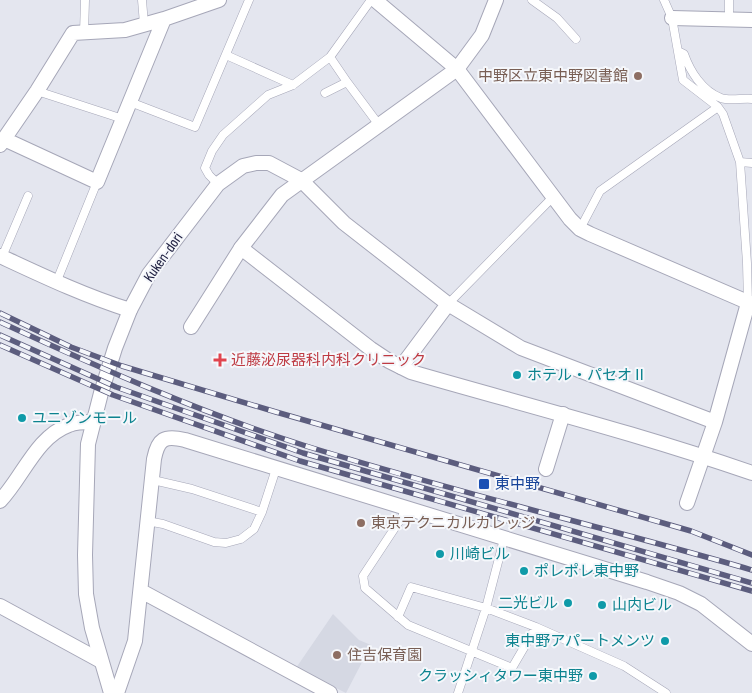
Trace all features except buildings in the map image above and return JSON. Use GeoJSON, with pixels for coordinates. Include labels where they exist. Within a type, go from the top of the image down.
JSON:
{"type":"FeatureCollection","features":[{"type":"Feature","properties":{"kind":"street"},"geometry":{"type":"LineString","coordinates":[[164,19],[97,182],[2,142],[73,33],[125,30],[219,0]]}},
{"type":"Feature","properties":{"kind":"street"},"geometry":{"type":"LineString","coordinates":[[375,0],[457,69],[553,197],[580,228],[750,303],[715,422],[687,503]]}},
{"type":"Feature","properties":{"kind":"street"},"geometry":{"type":"LineString","coordinates":[[191,328],[241,248],[282,195],[457,69],[482,35],[496,0]]}},
{"type":"Feature","properties":{"kind":"street"},"geometry":{"type":"LineString","coordinates":[[672,18],[752,20]]}},
{"type":"Feature","properties":{"kind":"street","name":"Kuken-dori"},"geometry":{"type":"LineString","coordinates":[[111,693],[92,628],[85,581],[88,444],[92,422],[115,348],[130,310],[149,274],[218,184],[242,166],[269,163],[301,180],[344,223],[448,304],[521,348],[715,422]]}},
{"type":"Feature","properties":{"kind":"street"},"geometry":{"type":"LineString","coordinates":[[241,248],[370,349],[401,367],[704,456],[752,473]]}},
{"type":"Feature","properties":{"kind":"street"},"geometry":{"type":"LineString","coordinates":[[1,257],[56,283],[130,310]]}},
{"type":"Feature","properties":{"kind":"street"},"geometry":{"type":"LineString","coordinates":[[401,367],[448,304]]}},
{"type":"Feature","properties":{"kind":"street"},"geometry":{"type":"LineString","coordinates":[[546,469],[563,414]]}},
{"type":"Feature","properties":{"kind":"street"},"geometry":{"type":"LineString","coordinates":[[0,502],[41,445],[55,432],[71,424],[92,422]]}},
{"type":"Feature","properties":{"kind":"street"},"geometry":{"type":"LineString","coordinates":[[118,693],[135,641],[156,446],[165,438],[174,438],[406,507],[679,593],[701,604],[752,644]]}},
{"type":"Feature","properties":{"kind":"street"},"geometry":{"type":"LineString","coordinates":[[141,591],[330,693]]}},
{"type":"Feature","properties":{"kind":"street"},"geometry":{"type":"LineString","coordinates":[[0,606],[101,661]]}},
{"type":"Feature","properties":{"kind":"lane"},"geometry":{"type":"LineString","coordinates":[[84,33],[86,0]]}},
{"type":"Feature","properties":{"kind":"lane"},"geometry":{"type":"LineString","coordinates":[[142,0],[144,24]]}},
{"type":"Feature","properties":{"kind":"lane"},"geometry":{"type":"LineString","coordinates":[[130,102],[195,127],[249,0]]}},
{"type":"Feature","properties":{"kind":"lane"},"geometry":{"type":"LineString","coordinates":[[218,184],[208,174],[206,168],[212,151],[223,135],[268,95],[293,85],[330,58],[371,0]]}},
{"type":"Feature","properties":{"kind":"lane"},"geometry":{"type":"LineString","coordinates":[[532,0],[557,18],[576,39]]}},
{"type":"Feature","properties":{"kind":"lane"},"geometry":{"type":"LineString","coordinates":[[664,0],[672,18],[683,80],[718,107],[723,114],[740,162],[750,303]]}},
{"type":"Feature","properties":{"kind":"lane"},"geometry":{"type":"LineString","coordinates":[[729,0],[729,20]]}},
{"type":"Feature","properties":{"kind":"lane"},"geometry":{"type":"LineString","coordinates":[[678,51],[684,54],[697,80],[714,94],[721,98],[752,98]]}},
{"type":"Feature","properties":{"kind":"lane"},"geometry":{"type":"LineString","coordinates":[[226,55],[293,85]]}},
{"type":"Feature","properties":{"kind":"lane"},"geometry":{"type":"LineString","coordinates":[[330,58],[379,125]]}},
{"type":"Feature","properties":{"kind":"lane"},"geometry":{"type":"LineString","coordinates":[[325,93],[347,82]]}},
{"type":"Feature","properties":{"kind":"lane"},"geometry":{"type":"LineString","coordinates":[[37,91],[123,119]]}},
{"type":"Feature","properties":{"kind":"lane"},"geometry":{"type":"LineString","coordinates":[[580,228],[600,191],[718,107]]}},
{"type":"Feature","properties":{"kind":"lane"},"geometry":{"type":"LineString","coordinates":[[740,162],[752,163]]}},
{"type":"Feature","properties":{"kind":"lane"},"geometry":{"type":"LineString","coordinates":[[56,283],[97,182]]}},
{"type":"Feature","properties":{"kind":"lane"},"geometry":{"type":"LineString","coordinates":[[1,257],[28,196]]}},
{"type":"Feature","properties":{"kind":"lane"},"geometry":{"type":"LineString","coordinates":[[448,304],[553,197]]}},
{"type":"Feature","properties":{"kind":"lane"},"geometry":{"type":"LineString","coordinates":[[147,521],[163,524],[214,542],[226,544],[241,539],[254,528],[262,512],[276,469]]}},
{"type":"Feature","properties":{"kind":"lane"},"geometry":{"type":"LineString","coordinates":[[153,480],[192,489],[262,512]]}},
{"type":"Feature","properties":{"kind":"lane"},"geometry":{"type":"LineString","coordinates":[[406,507],[402,517],[362,576],[365,588],[408,626],[512,668],[536,628]]}},
{"type":"Feature","properties":{"kind":"lane"},"geometry":{"type":"LineString","coordinates":[[458,693],[486,608],[504,539]]}},
{"type":"Feature","properties":{"kind":"lane"},"geometry":{"type":"LineString","coordinates":[[398,617],[411,587],[486,608],[624,666],[666,693]]}},
{"type":"Feature","properties":{"kind":"shaded area"},"geometry":{"type":"Polygon","coordinates":[[[333,614],[359,640],[371,645],[346,693],[296,668],[333,614]]]}},
{"type":"Feature","properties":{"kind":"railway"},"geometry":{"type":"LineString","coordinates":[[0,313],[71,347],[122,366],[691,531],[752,555]]}},
{"type":"Feature","properties":{"kind":"railway"},"geometry":{"type":"LineString","coordinates":[[0,322],[151,389],[228,419],[306,446],[417,479],[752,570]]}},
{"type":"Feature","properties":{"kind":"railway"},"geometry":{"type":"LineString","coordinates":[[0,335],[116,387],[303,453],[752,583]]}},
{"type":"Feature","properties":{"kind":"railway"},"geometry":{"type":"LineString","coordinates":[[0,345],[113,395],[300,461],[752,591]]}},
{"type":"Feature","properties":{"kind":"place","name":"中野区立東中野図書館"},"geometry":{"type":"Point","coordinates":[638,76]}},
{"type":"Feature","properties":{"kind":"place","name":"近藤泌尿器科内科クリニック"},"geometry":{"type":"Point","coordinates":[220,360]}},
{"type":"Feature","properties":{"kind":"place","name":"ホテル・パセオⅡ"},"geometry":{"type":"Point","coordinates":[517,375]}},
{"type":"Feature","properties":{"kind":"place","name":"ユニゾンモール"},"geometry":{"type":"Point","coordinates":[22,418]}},
{"type":"Feature","properties":{"kind":"place","name":"東中野"},"geometry":{"type":"Point","coordinates":[484,484]}},
{"type":"Feature","properties":{"kind":"place","name":"東京テクニカルカレッジ"},"geometry":{"type":"Point","coordinates":[361,523]}},
{"type":"Feature","properties":{"kind":"place","name":"川崎ビル"},"geometry":{"type":"Point","coordinates":[440,554]}},
{"type":"Feature","properties":{"kind":"place","name":"ポレポレ東中野"},"geometry":{"type":"Point","coordinates":[524,571]}},
{"type":"Feature","properties":{"kind":"place","name":"二光ビル"},"geometry":{"type":"Point","coordinates":[568,603]}},
{"type":"Feature","properties":{"kind":"place","name":"山内ビル"},"geometry":{"type":"Point","coordinates":[602,605]}},
{"type":"Feature","properties":{"kind":"place","name":"東中野アパートメンツ"},"geometry":{"type":"Point","coordinates":[665,641]}},
{"type":"Feature","properties":{"kind":"place","name":"住吉保育園"},"geometry":{"type":"Point","coordinates":[337,655]}},
{"type":"Feature","properties":{"kind":"place","name":"クラッシィタワー東中野"},"geometry":{"type":"Point","coordinates":[593,676]}}]}
